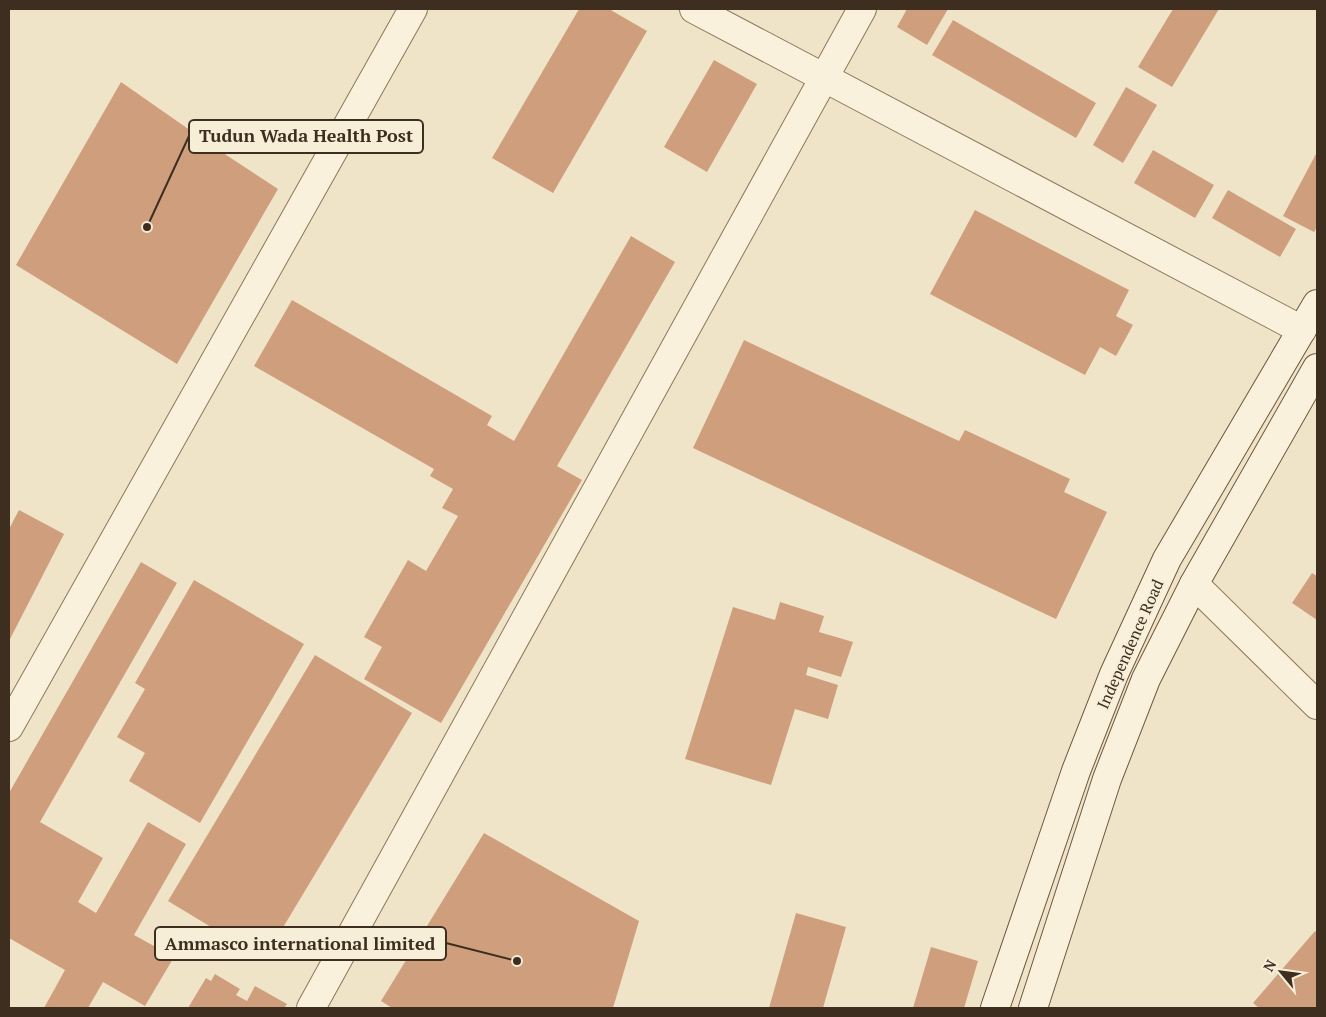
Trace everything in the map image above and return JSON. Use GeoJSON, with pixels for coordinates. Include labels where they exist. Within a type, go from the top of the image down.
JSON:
{"type":"FeatureCollection","features":[{"type":"Feature","properties":{"kind":"street"},"geometry":{"type":"LineString","coordinates":[[9,726],[414,9]]}},
{"type":"Feature","properties":{"kind":"street"},"geometry":{"type":"LineString","coordinates":[[694,9],[1302,330]]}},
{"type":"Feature","properties":{"kind":"street"},"geometry":{"type":"LineString","coordinates":[[312,1008],[862,9]]}},
{"type":"Feature","properties":{"kind":"street","name":"Independence Road"},"geometry":{"type":"LineString","coordinates":[[995,1008],[1076,771],[1114,674],[1167,559],[1317,304]]}},
{"type":"Feature","properties":{"kind":"street","name":"Independence Road"},"geometry":{"type":"LineString","coordinates":[[1033,1008],[1106,778],[1146,679],[1194,584],[1317,368]]}},
{"type":"Feature","properties":{"kind":"street"},"geometry":{"type":"LineString","coordinates":[[1194,584],[1317,705]]}},
{"type":"Feature","properties":{"kind":"building"},"geometry":{"type":"Polygon","coordinates":[[[579,9],[609,9],[647,31],[553,193],[492,158],[579,9]]]}},
{"type":"Feature","properties":{"kind":"building"},"geometry":{"type":"Polygon","coordinates":[[[907,9],[948,9],[927,45],[897,27],[907,9]]]}},
{"type":"Feature","properties":{"kind":"building"},"geometry":{"type":"Polygon","coordinates":[[[1173,9],[1219,9],[1172,87],[1138,67],[1173,9]]]}},
{"type":"Feature","properties":{"kind":"building"},"geometry":{"type":"Polygon","coordinates":[[[953,20],[1096,103],[1076,138],[932,55],[953,20]]]}},
{"type":"Feature","properties":{"kind":"building"},"geometry":{"type":"Polygon","coordinates":[[[714,60],[757,84],[707,172],[664,147],[714,60]]]}},
{"type":"Feature","properties":{"kind":"building"},"geometry":{"type":"Polygon","coordinates":[[[121,82],[278,189],[177,364],[16,265],[121,82]]]}},
{"type":"Feature","properties":{"kind":"building"},"geometry":{"type":"Polygon","coordinates":[[[1126,87],[1157,105],[1123,163],[1093,145],[1126,87]]]}},
{"type":"Feature","properties":{"kind":"building"},"geometry":{"type":"Polygon","coordinates":[[[1153,150],[1214,185],[1195,218],[1134,183],[1153,150]]]}},
{"type":"Feature","properties":{"kind":"building"},"geometry":{"type":"Polygon","coordinates":[[[1317,152],[1317,227],[1314,232],[1283,216],[1317,152]]]}},
{"type":"Feature","properties":{"kind":"building"},"geometry":{"type":"Polygon","coordinates":[[[1228,190],[1296,229],[1280,257],[1212,218],[1228,190]]]}},
{"type":"Feature","properties":{"kind":"building"},"geometry":{"type":"Polygon","coordinates":[[[975,210],[1129,290],[1116,316],[1133,325],[1116,356],[1100,347],[1085,375],[930,294],[975,210]]]}},
{"type":"Feature","properties":{"kind":"building"},"geometry":{"type":"Polygon","coordinates":[[[631,236],[675,262],[557,466],[582,480],[441,723],[364,679],[382,647],[364,637],[408,560],[426,571],[458,516],[442,508],[453,489],[430,476],[434,469],[254,366],[292,300],[492,416],[487,425],[514,441],[631,236]]]}},
{"type":"Feature","properties":{"kind":"building"},"geometry":{"type":"Polygon","coordinates":[[[744,340],[959,441],[965,430],[1070,479],[1064,492],[1107,512],[1056,619],[693,448],[744,340]]]}},
{"type":"Feature","properties":{"kind":"building"},"geometry":{"type":"Polygon","coordinates":[[[19,510],[64,534],[9,641],[9,529],[19,510]]]}},
{"type":"Feature","properties":{"kind":"building"},"geometry":{"type":"Polygon","coordinates":[[[141,562],[177,583],[40,822],[103,858],[78,902],[96,913],[148,822],[186,844],[134,935],[174,957],[145,1006],[103,982],[88,1008],[44,1008],[65,970],[9,938],[9,793],[141,562]]]}},
{"type":"Feature","properties":{"kind":"building"},"geometry":{"type":"Polygon","coordinates":[[[1312,573],[1317,576],[1317,620],[1292,603],[1312,573]]]}},
{"type":"Feature","properties":{"kind":"building"},"geometry":{"type":"Polygon","coordinates":[[[194,580],[304,644],[200,823],[129,781],[145,753],[117,737],[145,689],[135,683],[194,580]]]}},
{"type":"Feature","properties":{"kind":"building"},"geometry":{"type":"Polygon","coordinates":[[[780,602],[824,616],[819,632],[853,642],[841,677],[808,667],[806,675],[838,685],[828,719],[795,709],[771,785],[685,759],[733,607],[775,620],[780,602]]]}},
{"type":"Feature","properties":{"kind":"building"},"geometry":{"type":"Polygon","coordinates":[[[315,655],[412,713],[264,959],[168,901],[315,655]]]}},
{"type":"Feature","properties":{"kind":"building"},"geometry":{"type":"Polygon","coordinates":[[[484,833],[639,921],[613,1008],[392,1008],[381,1001],[484,833]]]}},
{"type":"Feature","properties":{"kind":"building"},"geometry":{"type":"Polygon","coordinates":[[[796,913],[846,927],[823,1008],[769,1008],[796,913]]]}},
{"type":"Feature","properties":{"kind":"building"},"geometry":{"type":"Polygon","coordinates":[[[1315,931],[1317,933],[1317,1008],[1259,1008],[1253,1003],[1315,931]]]}},
{"type":"Feature","properties":{"kind":"building"},"geometry":{"type":"Polygon","coordinates":[[[931,947],[978,961],[964,1008],[913,1008],[931,947]]]}},
{"type":"Feature","properties":{"kind":"building"},"geometry":{"type":"Polygon","coordinates":[[[215,974],[240,989],[236,995],[247,1001],[255,986],[287,1004],[284,1008],[188,1008],[206,978],[211,981],[215,974]]]}},
{"type":"Feature","properties":{"kind":"place","name":"Tudun Wada Health Post"},"geometry":{"type":"Point","coordinates":[147,227]}},
{"type":"Feature","properties":{"kind":"place","name":"Ammasco international limited"},"geometry":{"type":"Point","coordinates":[517,961]}}]}
